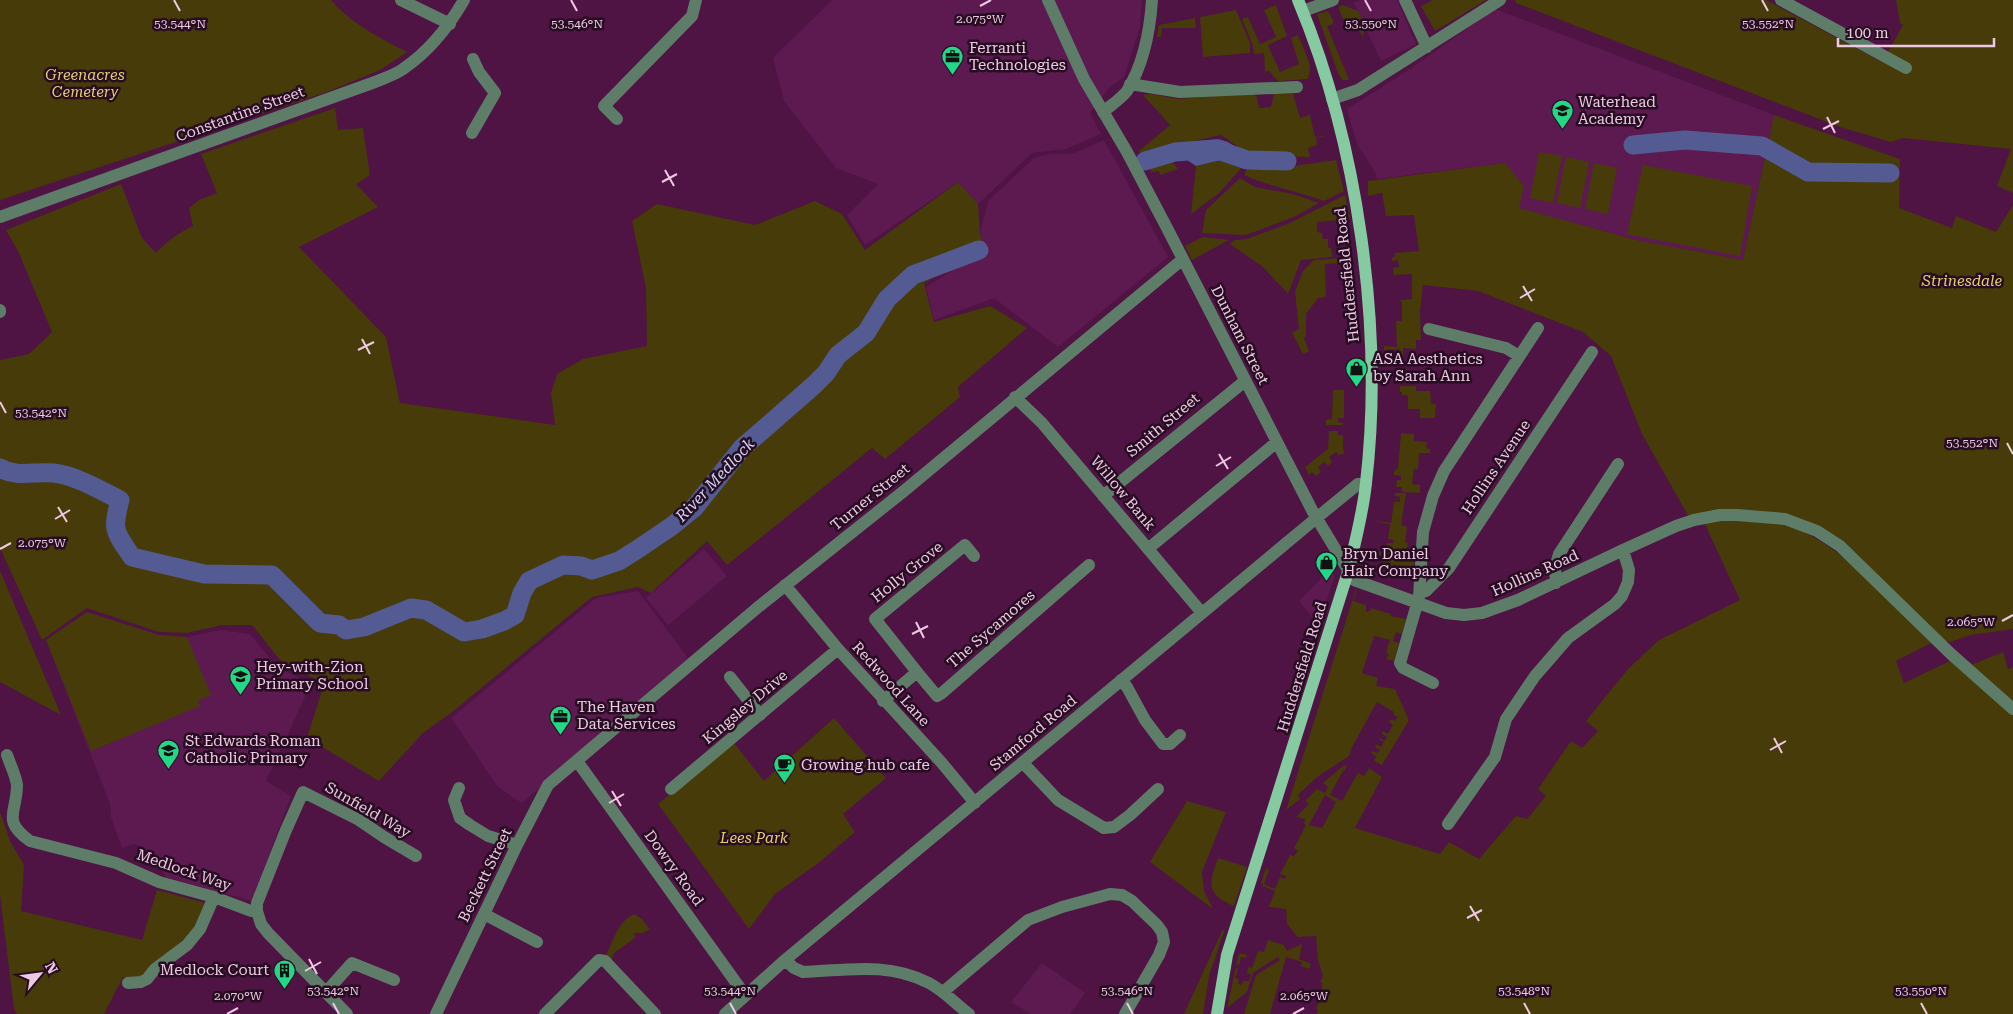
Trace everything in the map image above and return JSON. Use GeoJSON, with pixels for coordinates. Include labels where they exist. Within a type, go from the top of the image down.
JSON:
{"type":"FeatureCollection","features":[{"type":"Feature","properties":{"kind":"main road","name":"Huddersfield Road"},"geometry":{"type":"LineString","coordinates":[[1217,1014],[1227,955],[1348,572],[1366,484],[1371,416],[1371,379],[1366,276],[1354,190],[1332,99],[1318,51],[1300,6]]}},
{"type":"Feature","properties":{"kind":"street"},"geometry":{"type":"LineString","coordinates":[[401,0],[450,24]]}},
{"type":"Feature","properties":{"kind":"street","name":"Constantine Street"},"geometry":{"type":"LineString","coordinates":[[0,217],[375,82],[402,70],[418,57],[450,24],[464,0]]}},
{"type":"Feature","properties":{"kind":"street"},"geometry":{"type":"LineString","coordinates":[[617,119],[604,106],[692,16],[696,0]]}},
{"type":"Feature","properties":{"kind":"street","name":"Dunham Street"},"geometry":{"type":"LineString","coordinates":[[1048,0],[1084,80],[1183,259],[1316,518],[1348,572]]}},
{"type":"Feature","properties":{"kind":"street"},"geometry":{"type":"LineString","coordinates":[[1103,112],[1126,92],[1130,84],[1146,39],[1152,0]]}},
{"type":"Feature","properties":{"kind":"street"},"geometry":{"type":"LineString","coordinates":[[1300,6],[1334,0]]}},
{"type":"Feature","properties":{"kind":"street"},"geometry":{"type":"LineString","coordinates":[[1405,0],[1427,47]]}},
{"type":"Feature","properties":{"kind":"street"},"geometry":{"type":"LineString","coordinates":[[1332,99],[1358,90],[1500,0]]}},
{"type":"Feature","properties":{"kind":"street"},"geometry":{"type":"LineString","coordinates":[[1781,0],[1906,68]]}},
{"type":"Feature","properties":{"kind":"street"},"geometry":{"type":"LineString","coordinates":[[472,133],[495,93],[479,72],[473,59]]}},
{"type":"Feature","properties":{"kind":"street"},"geometry":{"type":"LineString","coordinates":[[1130,84],[1180,92],[1297,87]]}},
{"type":"Feature","properties":{"kind":"street","name":"Turner Street"},"geometry":{"type":"LineString","coordinates":[[577,761],[785,585],[904,491],[1183,259]]}},
{"type":"Feature","properties":{"kind":"street"},"geometry":{"type":"LineString","coordinates":[[1434,683],[1403,668],[1400,664],[1418,598],[1424,532],[1433,496],[1444,471],[1538,328]]}},
{"type":"Feature","properties":{"kind":"street"},"geometry":{"type":"LineString","coordinates":[[1429,329],[1506,348],[1519,356]]}},
{"type":"Feature","properties":{"kind":"street","name":"Hollins Avenue"},"geometry":{"type":"LineString","coordinates":[[1418,598],[1449,568],[1592,352]]}},
{"type":"Feature","properties":{"kind":"street","name":"Smith Street"},"geometry":{"type":"LineString","coordinates":[[1103,496],[1245,381]]}},
{"type":"Feature","properties":{"kind":"street","name":"Willow Bank"},"geometry":{"type":"LineString","coordinates":[[1015,397],[1042,423],[1202,613]]}},
{"type":"Feature","properties":{"kind":"street"},"geometry":{"type":"LineString","coordinates":[[1149,548],[1277,442]]}},
{"type":"Feature","properties":{"kind":"street"},"geometry":{"type":"LineString","coordinates":[[1556,583],[1555,568],[1559,554],[1618,464]]}},
{"type":"Feature","properties":{"kind":"street","name":"Stamford Road"},"geometry":{"type":"LineString","coordinates":[[725,1014],[785,960],[1316,518],[1358,484],[1366,484]]}},
{"type":"Feature","properties":{"kind":"street","name":"Hollins Road"},"geometry":{"type":"LineString","coordinates":[[1348,572],[1354,580],[1418,598],[1446,613],[1464,615],[1482,613],[1556,583],[1676,526],[1720,515],[1785,519],[1817,531],[1840,546],[1951,654],[2013,709]]}},
{"type":"Feature","properties":{"kind":"street","name":"Holly Grove"},"geometry":{"type":"LineString","coordinates":[[917,672],[875,619],[965,545],[974,556]]}},
{"type":"Feature","properties":{"kind":"street"},"geometry":{"type":"LineString","coordinates":[[1448,824],[1495,758],[1506,720],[1535,676],[1568,638],[1615,604],[1622,596],[1628,582],[1629,570],[1623,550]]}},
{"type":"Feature","properties":{"kind":"street","name":"The Sycamores"},"geometry":{"type":"LineString","coordinates":[[917,672],[936,696],[942,693],[1089,565]]}},
{"type":"Feature","properties":{"kind":"street","name":"Redwood Lane"},"geometry":{"type":"LineString","coordinates":[[785,585],[883,701],[941,762],[975,803]]}},
{"type":"Feature","properties":{"kind":"street","name":"Kingsley Drive"},"geometry":{"type":"LineString","coordinates":[[671,789],[838,649]]}},
{"type":"Feature","properties":{"kind":"street"},"geometry":{"type":"LineString","coordinates":[[883,701],[917,672]]}},
{"type":"Feature","properties":{"kind":"street"},"geometry":{"type":"LineString","coordinates":[[730,677],[760,715]]}},
{"type":"Feature","properties":{"kind":"street"},"geometry":{"type":"LineString","coordinates":[[1121,680],[1145,720],[1163,744],[1170,744],[1180,736]]}},
{"type":"Feature","properties":{"kind":"street","name":"Medlock Way"},"geometry":{"type":"LineString","coordinates":[[7,755],[17,784],[12,818],[15,828],[30,841],[116,863],[158,882],[214,897],[251,911],[257,911]]}},
{"type":"Feature","properties":{"kind":"street","name":"Beckett Street"},"geometry":{"type":"LineString","coordinates":[[436,1014],[517,844],[548,785],[577,761]]}},
{"type":"Feature","properties":{"kind":"street","name":"Dowry Road"},"geometry":{"type":"LineString","coordinates":[[577,761],[745,995]]}},
{"type":"Feature","properties":{"kind":"street"},"geometry":{"type":"LineString","coordinates":[[1023,763],[1058,800],[1104,828],[1114,827],[1158,789]]}},
{"type":"Feature","properties":{"kind":"street"},"geometry":{"type":"LineString","coordinates":[[459,788],[454,800],[460,818],[488,836],[517,844]]}},
{"type":"Feature","properties":{"kind":"street","name":"Sunfield Way"},"geometry":{"type":"LineString","coordinates":[[257,911],[257,903],[303,792],[359,820],[416,856]]}},
{"type":"Feature","properties":{"kind":"street"},"geometry":{"type":"LineString","coordinates":[[943,992],[1028,920],[1062,907],[1110,894],[1122,895],[1132,901],[1157,925],[1162,932],[1164,942],[1159,955],[1125,1014]]}},
{"type":"Feature","properties":{"kind":"street"},"geometry":{"type":"LineString","coordinates":[[128,983],[141,982],[191,941],[200,929],[214,897]]}},
{"type":"Feature","properties":{"kind":"street"},"geometry":{"type":"LineString","coordinates":[[257,911],[261,924],[268,933],[347,1014]]}},
{"type":"Feature","properties":{"kind":"street"},"geometry":{"type":"LineString","coordinates":[[484,914],[537,942]]}},
{"type":"Feature","properties":{"kind":"street"},"geometry":{"type":"LineString","coordinates":[[545,1014],[600,960],[605,961],[654,1014]]}},
{"type":"Feature","properties":{"kind":"street"},"geometry":{"type":"LineString","coordinates":[[785,960],[794,968],[803,972],[881,968],[899,972],[930,984],[943,992],[954,1010],[969,1014]]}},
{"type":"Feature","properties":{"kind":"street"},"geometry":{"type":"LineString","coordinates":[[326,992],[352,963],[394,980]]}},
{"type":"Feature","properties":{"kind":"shaded area"},"geometry":{"type":"Polygon","coordinates":[[[832,0],[1142,0],[1140,27],[1124,77],[1109,88],[1090,113],[1101,134],[1066,149],[1032,153],[978,204],[958,182],[865,245],[847,215],[878,184],[836,168],[784,101],[773,58],[832,0]]]}},
{"type":"Feature","properties":{"kind":"shaded area"},"geometry":{"type":"Polygon","coordinates":[[[1360,0],[1397,0],[1416,44],[1381,61],[1354,3],[1360,0]]]}},
{"type":"Feature","properties":{"kind":"shaded area","name":"Waterhead Academy"},"geometry":{"type":"Polygon","coordinates":[[[1495,9],[1774,115],[1743,260],[1636,240],[1518,208],[1505,163],[1377,179],[1375,172],[1357,144],[1347,109],[1404,73],[1495,9]]]}},
{"type":"Feature","properties":{"kind":"shaded area"},"geometry":{"type":"Polygon","coordinates":[[[1104,140],[1168,257],[1058,347],[994,298],[934,320],[926,287],[985,250],[980,233],[988,201],[1034,158],[1048,154],[1072,154],[1104,140]]]}},
{"type":"Feature","properties":{"kind":"shaded area"},"geometry":{"type":"Polygon","coordinates":[[[704,549],[727,576],[668,625],[646,598],[704,549]]]}},
{"type":"Feature","properties":{"kind":"shaded area"},"geometry":{"type":"Polygon","coordinates":[[[1333,566],[1334,578],[1324,609],[1313,618],[1299,601],[1333,566]]]}},
{"type":"Feature","properties":{"kind":"shaded area"},"geometry":{"type":"Polygon","coordinates":[[[638,591],[688,658],[522,803],[498,787],[451,718],[596,598],[638,591]]]}},
{"type":"Feature","properties":{"kind":"shaded area","name":"St Edwards Roman Catholic Primary"},"geometry":{"type":"Polygon","coordinates":[[[87,612],[159,635],[187,637],[220,630],[250,634],[277,667],[311,684],[266,781],[291,796],[252,901],[166,877],[143,847],[134,844],[122,848],[111,817],[110,804],[46,640],[87,612]]]}},
{"type":"Feature","properties":{"kind":"shaded area"},"geometry":{"type":"Polygon","coordinates":[[[1042,963],[1085,993],[1070,1014],[1031,1014],[1011,1002],[1042,963]]]}},
{"type":"Feature","properties":{"kind":"green space","name":"Greenacres Cemetery"},"geometry":{"type":"Polygon","coordinates":[[[0,0],[331,0],[356,23],[407,52],[380,70],[327,92],[0,200],[0,0]]]}},
{"type":"Feature","properties":{"kind":"green space"},"geometry":{"type":"Polygon","coordinates":[[[1433,0],[1486,0],[1435,31],[1421,6],[1433,0]]]}},
{"type":"Feature","properties":{"kind":"green space"},"geometry":{"type":"Polygon","coordinates":[[[1515,0],[1766,0],[1880,61],[1889,50],[1903,25],[1900,23],[1896,0],[2013,0],[2013,193],[1997,186],[2011,149],[1903,138],[1891,142],[1840,127],[1516,3],[1515,0]]]}},
{"type":"Feature","properties":{"kind":"green space"},"geometry":{"type":"Polygon","coordinates":[[[1276,5],[1287,36],[1268,45],[1280,72],[1299,64],[1291,38],[1298,35],[1309,63],[1310,69],[1307,79],[1278,81],[1269,71],[1265,72],[1264,53],[1254,54],[1252,43],[1242,19],[1248,17],[1260,44],[1276,37],[1264,10],[1276,5]]]}},
{"type":"Feature","properties":{"kind":"green space"},"geometry":{"type":"Polygon","coordinates":[[[1343,5],[1358,11],[1365,26],[1363,37],[1353,20],[1345,23],[1338,7],[1343,5]]]}},
{"type":"Feature","properties":{"kind":"green space"},"geometry":{"type":"Polygon","coordinates":[[[1236,10],[1250,43],[1250,53],[1203,57],[1200,17],[1236,10]]]}},
{"type":"Feature","properties":{"kind":"green space"},"geometry":{"type":"Polygon","coordinates":[[[1328,11],[1333,24],[1327,26],[1349,80],[1342,80],[1338,73],[1317,14],[1328,11]]]}},
{"type":"Feature","properties":{"kind":"green space"},"geometry":{"type":"Polygon","coordinates":[[[1195,18],[1196,28],[1162,28],[1161,37],[1157,37],[1159,25],[1195,18]]]}},
{"type":"Feature","properties":{"kind":"green space"},"geometry":{"type":"Polygon","coordinates":[[[1252,93],[1257,97],[1259,108],[1271,107],[1274,94],[1293,94],[1300,118],[1310,115],[1315,137],[1330,135],[1316,138],[1317,145],[1308,148],[1310,157],[1251,156],[1221,135],[1180,144],[1142,159],[1139,151],[1170,125],[1143,95],[1151,94],[1178,99],[1252,93]]]}},
{"type":"Feature","properties":{"kind":"green space"},"geometry":{"type":"Polygon","coordinates":[[[335,108],[338,130],[363,128],[370,175],[356,184],[378,207],[299,247],[386,337],[400,403],[555,425],[551,393],[557,374],[583,359],[647,346],[646,288],[632,221],[657,204],[755,225],[815,201],[842,214],[865,250],[958,182],[978,204],[980,233],[985,250],[924,283],[934,322],[990,306],[1027,328],[958,387],[960,397],[885,459],[872,448],[727,565],[707,541],[651,593],[638,587],[592,597],[451,713],[423,733],[379,781],[307,738],[324,684],[280,660],[252,625],[222,625],[187,633],[159,632],[87,608],[42,640],[0,548],[0,360],[29,354],[52,332],[18,251],[6,230],[121,184],[142,238],[156,253],[182,231],[193,226],[189,208],[199,200],[217,193],[201,154],[335,108]]]}},
{"type":"Feature","properties":{"kind":"green space","name":"Strinesdale"},"geometry":{"type":"Polygon","coordinates":[[[1774,115],[1900,159],[1899,208],[1952,228],[1956,216],[1996,232],[2013,205],[2013,629],[1971,635],[1950,642],[1944,641],[1819,526],[1689,517],[1642,434],[1611,356],[1583,332],[1478,291],[1423,285],[1420,311],[1421,340],[1416,340],[1416,349],[1403,348],[1403,361],[1385,361],[1400,359],[1399,349],[1384,350],[1384,346],[1397,347],[1396,321],[1402,321],[1402,302],[1399,300],[1412,299],[1412,274],[1394,275],[1393,268],[1399,267],[1398,260],[1392,261],[1392,257],[1395,257],[1395,253],[1419,251],[1414,215],[1386,216],[1382,193],[1368,196],[1368,181],[1505,163],[1524,186],[1519,208],[1636,240],[1743,260],[1774,115]]]}},
{"type":"Feature","properties":{"kind":"green space"},"geometry":{"type":"Polygon","coordinates":[[[1539,152],[1562,156],[1553,203],[1530,198],[1539,152]]]}},
{"type":"Feature","properties":{"kind":"green space"},"geometry":{"type":"Polygon","coordinates":[[[1168,156],[1178,169],[1160,175],[1159,171],[1151,172],[1147,162],[1168,156]]]}},
{"type":"Feature","properties":{"kind":"green space"},"geometry":{"type":"Polygon","coordinates":[[[1234,157],[1245,164],[1219,193],[1191,214],[1196,166],[1234,157]]]}},
{"type":"Feature","properties":{"kind":"green space"},"geometry":{"type":"Polygon","coordinates":[[[1566,157],[1589,162],[1580,208],[1557,203],[1566,157]]]}},
{"type":"Feature","properties":{"kind":"green space"},"geometry":{"type":"Polygon","coordinates":[[[1336,160],[1344,191],[1324,201],[1244,175],[1249,165],[1280,168],[1336,160]]]}},
{"type":"Feature","properties":{"kind":"green space"},"geometry":{"type":"Polygon","coordinates":[[[1594,163],[1617,168],[1608,214],[1585,209],[1594,163]]]}},
{"type":"Feature","properties":{"kind":"green space"},"geometry":{"type":"Polygon","coordinates":[[[1643,165],[1752,186],[1740,256],[1627,234],[1643,165]]]}},
{"type":"Feature","properties":{"kind":"green space"},"geometry":{"type":"Polygon","coordinates":[[[1240,178],[1255,187],[1293,194],[1319,203],[1294,217],[1246,235],[1202,233],[1206,210],[1240,178]]]}},
{"type":"Feature","properties":{"kind":"green space"},"geometry":{"type":"Polygon","coordinates":[[[1345,195],[1350,219],[1317,222],[1317,232],[1322,233],[1323,239],[1328,239],[1328,248],[1331,248],[1332,257],[1301,260],[1288,294],[1263,267],[1230,244],[1235,240],[1247,239],[1290,223],[1345,195]]]}},
{"type":"Feature","properties":{"kind":"green space"},"geometry":{"type":"Polygon","coordinates":[[[1203,237],[1229,240],[1192,260],[1185,246],[1203,237]]]}},
{"type":"Feature","properties":{"kind":"green space"},"geometry":{"type":"Polygon","coordinates":[[[1344,258],[1344,263],[1325,264],[1326,297],[1318,298],[1306,314],[1306,336],[1304,338],[1309,351],[1303,354],[1292,333],[1299,329],[1295,292],[1303,271],[1314,260],[1344,258]]]}},
{"type":"Feature","properties":{"kind":"green space"},"geometry":{"type":"Polygon","coordinates":[[[1400,386],[1416,386],[1416,391],[1430,391],[1431,404],[1436,404],[1435,418],[1420,418],[1420,409],[1408,409],[1408,395],[1402,395],[1400,386]]]}},
{"type":"Feature","properties":{"kind":"green space"},"geometry":{"type":"Polygon","coordinates":[[[1333,390],[1344,390],[1344,418],[1338,418],[1338,422],[1343,423],[1343,425],[1326,425],[1326,420],[1332,419],[1333,390]]]}},
{"type":"Feature","properties":{"kind":"green space"},"geometry":{"type":"Polygon","coordinates":[[[1329,431],[1338,431],[1338,435],[1343,435],[1343,450],[1345,453],[1339,455],[1336,452],[1329,457],[1332,462],[1328,466],[1324,462],[1318,467],[1321,472],[1316,476],[1312,472],[1309,475],[1305,467],[1328,449],[1329,431]]]}},
{"type":"Feature","properties":{"kind":"green space"},"geometry":{"type":"Polygon","coordinates":[[[1401,433],[1414,434],[1414,441],[1427,442],[1426,448],[1430,449],[1430,453],[1419,453],[1418,469],[1414,469],[1412,484],[1420,485],[1420,493],[1402,492],[1402,487],[1396,487],[1397,480],[1401,480],[1401,476],[1394,475],[1394,471],[1398,468],[1401,433]]]}},
{"type":"Feature","properties":{"kind":"green space"},"geometry":{"type":"Polygon","coordinates":[[[1395,493],[1406,493],[1401,525],[1407,527],[1405,542],[1408,543],[1405,559],[1414,562],[1414,569],[1393,564],[1391,571],[1382,568],[1384,555],[1372,552],[1386,553],[1387,543],[1393,543],[1393,540],[1388,539],[1390,524],[1377,521],[1391,523],[1394,502],[1400,502],[1400,497],[1395,496],[1395,493]]]}},
{"type":"Feature","properties":{"kind":"green space"},"geometry":{"type":"Polygon","coordinates":[[[1725,518],[1767,521],[1784,524],[1810,535],[1829,547],[1866,576],[1933,642],[1896,661],[1904,683],[1952,660],[2013,712],[2013,1014],[1317,1014],[1318,1010],[1316,1009],[1323,989],[1321,988],[1323,983],[1320,982],[1323,976],[1318,960],[1316,936],[1298,937],[1287,924],[1286,909],[1269,907],[1275,891],[1263,886],[1261,883],[1266,868],[1269,870],[1264,884],[1275,889],[1280,877],[1285,879],[1286,876],[1280,874],[1290,855],[1294,856],[1298,851],[1294,848],[1306,825],[1304,824],[1305,819],[1296,817],[1309,804],[1305,801],[1317,789],[1325,793],[1328,787],[1323,783],[1344,765],[1347,767],[1330,795],[1342,801],[1358,773],[1364,776],[1369,768],[1382,777],[1355,828],[1440,854],[1449,842],[1479,859],[1516,816],[1527,819],[1546,796],[1538,789],[1571,741],[1582,748],[1598,731],[1586,721],[1628,669],[1659,640],[1740,600],[1703,520],[1725,518]],[[1325,795],[1309,825],[1322,828],[1336,802],[1325,795]]]}},
{"type":"Feature","properties":{"kind":"green space"},"geometry":{"type":"Polygon","coordinates":[[[1,573],[61,715],[0,682],[1,573]]]}},
{"type":"Feature","properties":{"kind":"green space"},"geometry":{"type":"Polygon","coordinates":[[[1356,589],[1353,601],[1366,605],[1366,612],[1370,611],[1371,608],[1391,614],[1390,616],[1406,619],[1402,634],[1396,632],[1393,641],[1399,643],[1394,661],[1386,659],[1389,655],[1386,652],[1390,640],[1374,636],[1362,673],[1378,678],[1376,686],[1395,689],[1409,720],[1382,765],[1374,761],[1376,756],[1371,753],[1372,751],[1377,753],[1380,750],[1375,747],[1376,744],[1381,747],[1384,742],[1379,739],[1385,741],[1387,737],[1382,734],[1383,731],[1388,734],[1393,725],[1389,722],[1391,719],[1395,721],[1398,717],[1393,715],[1394,712],[1377,702],[1349,756],[1317,777],[1298,795],[1300,799],[1286,810],[1356,589]]]}},
{"type":"Feature","properties":{"kind":"green space"},"geometry":{"type":"Polygon","coordinates":[[[87,612],[159,635],[187,637],[211,695],[198,701],[200,706],[91,751],[46,640],[87,612]]]}},
{"type":"Feature","properties":{"kind":"green space"},"geometry":{"type":"Polygon","coordinates":[[[2003,652],[2008,669],[2013,667],[2013,705],[1971,665],[2003,652]]]}},
{"type":"Feature","properties":{"kind":"green space","name":"Lees Park"},"geometry":{"type":"Polygon","coordinates":[[[834,718],[886,778],[843,814],[855,832],[821,861],[775,894],[749,929],[658,804],[734,743],[764,781],[834,718]]]}},
{"type":"Feature","properties":{"kind":"green space"},"geometry":{"type":"Polygon","coordinates":[[[1187,801],[1226,812],[1202,872],[1204,891],[1213,909],[1150,862],[1187,801]]]}},
{"type":"Feature","properties":{"kind":"green space"},"geometry":{"type":"Polygon","coordinates":[[[0,812],[11,843],[24,865],[21,911],[142,940],[157,890],[205,903],[197,929],[136,980],[123,977],[104,1014],[17,1014],[14,1009],[0,895],[0,812]]]}},
{"type":"Feature","properties":{"kind":"green space"},"geometry":{"type":"Polygon","coordinates":[[[1218,858],[1247,867],[1234,906],[1218,897],[1212,887],[1211,881],[1218,858]]]}},
{"type":"Feature","properties":{"kind":"green space"},"geometry":{"type":"Polygon","coordinates":[[[634,914],[642,919],[650,929],[643,933],[634,933],[635,938],[614,953],[611,962],[605,957],[616,933],[623,922],[634,914]]]}},
{"type":"Feature","properties":{"kind":"green space"},"geometry":{"type":"Polygon","coordinates":[[[1225,929],[1209,976],[1203,1014],[1184,1014],[1222,931],[1225,929]]]}},
{"type":"Feature","properties":{"kind":"green space"},"geometry":{"type":"Polygon","coordinates":[[[1268,940],[1284,945],[1287,951],[1302,944],[1299,959],[1311,964],[1309,969],[1301,966],[1302,962],[1286,957],[1270,1014],[1244,1014],[1256,975],[1280,960],[1278,957],[1253,973],[1247,992],[1227,1008],[1239,953],[1247,955],[1246,958],[1241,957],[1236,968],[1238,969],[1235,978],[1239,979],[1238,984],[1242,985],[1243,981],[1249,981],[1251,974],[1247,973],[1248,967],[1252,968],[1258,951],[1264,952],[1268,940]]]}},
{"type":"Feature","properties":{"kind":"water"},"geometry":{"type":"Polygon","coordinates":[[[1218,139],[1228,142],[1249,156],[1245,164],[1234,157],[1196,166],[1175,152],[1188,144],[1218,139]]]}},
{"type":"Feature","properties":{"kind":"waterway","name":"River Medlock"},"geometry":{"type":"LineString","coordinates":[[1633,145],[1685,140],[1762,146],[1808,172],[1890,173]]}},
{"type":"Feature","properties":{"kind":"waterway","name":"River Medlock"},"geometry":{"type":"LineString","coordinates":[[1145,161],[1175,152],[1215,149],[1247,160],[1287,161]]}},
{"type":"Feature","properties":{"kind":"waterway","name":"River Medlock"},"geometry":{"type":"LineString","coordinates":[[0,468],[13,473],[54,473],[80,480],[120,500],[116,518],[116,530],[132,557],[204,574],[272,575],[320,623],[339,625],[346,630],[364,627],[411,608],[426,610],[464,632],[482,629],[515,615],[522,593],[529,581],[563,565],[581,566],[592,570],[619,561],[672,526],[694,508],[742,448],[813,386],[826,373],[838,355],[866,333],[887,299],[913,275],[979,250]]}},
{"type":"Feature","properties":{"kind":"place","name":"Ferranti Technologies"},"geometry":{"type":"Point","coordinates":[953,76]}},
{"type":"Feature","properties":{"kind":"place","name":"Waterhead Academy"},"geometry":{"type":"Point","coordinates":[1562,130]}},
{"type":"Feature","properties":{"kind":"place","name":"ASA Aesthetics by Sarah Ann"},"geometry":{"type":"Point","coordinates":[1357,387]}},
{"type":"Feature","properties":{"kind":"place","name":"Bryn Daniel Hair Company"},"geometry":{"type":"Point","coordinates":[1327,582]}},
{"type":"Feature","properties":{"kind":"place","name":"Hey-with-Zion Primary School"},"geometry":{"type":"Point","coordinates":[240,695]}},
{"type":"Feature","properties":{"kind":"place","name":"The Haven Data Services"},"geometry":{"type":"Point","coordinates":[561,735]}},
{"type":"Feature","properties":{"kind":"place","name":"St Edwards Roman Catholic Primary"},"geometry":{"type":"Point","coordinates":[169,769]}},
{"type":"Feature","properties":{"kind":"place","name":"Growing hub cafe"},"geometry":{"type":"Point","coordinates":[785,784]}},
{"type":"Feature","properties":{"kind":"place","name":"Medlock Court"},"geometry":{"type":"Point","coordinates":[285,989]}}]}
